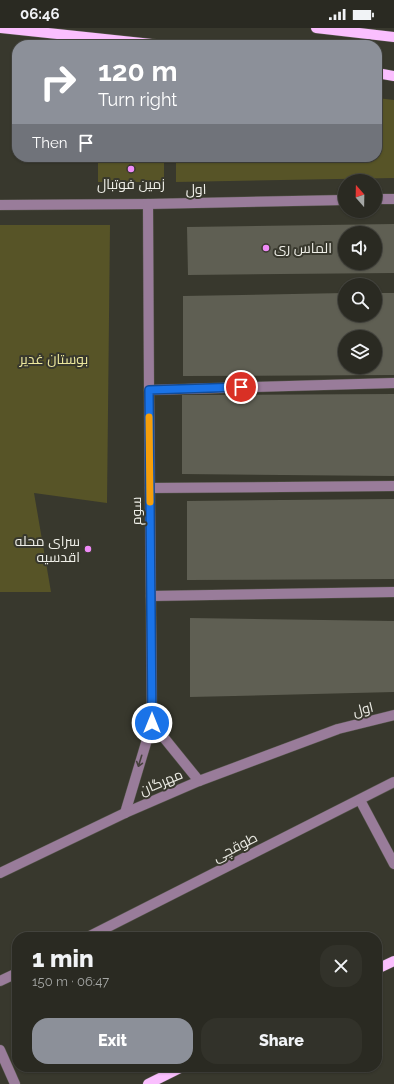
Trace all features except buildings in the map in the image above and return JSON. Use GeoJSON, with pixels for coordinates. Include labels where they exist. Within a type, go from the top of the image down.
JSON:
{"type":"FeatureCollection","features":[{"type":"Feature","properties":{"kind":"main road"},"geometry":{"type":"LineString","coordinates":[[1,28],[114,40]]}},
{"type":"Feature","properties":{"kind":"main road"},"geometry":{"type":"LineString","coordinates":[[316,28],[394,36]]}},
{"type":"Feature","properties":{"kind":"main road"},"geometry":{"type":"LineString","coordinates":[[382,74],[394,76]]}},
{"type":"Feature","properties":{"kind":"main road"},"geometry":{"type":"LineString","coordinates":[[382,967],[394,961]]}},
{"type":"Feature","properties":{"kind":"main road"},"geometry":{"type":"LineString","coordinates":[[148,1084],[172,1072]]}},
{"type":"Feature","properties":{"kind":"street"},"geometry":{"type":"LineString","coordinates":[[382,199],[394,199]]}},
{"type":"Feature","properties":{"kind":"street","name":"اول"},"geometry":{"type":"LineString","coordinates":[[0,205],[338,200]]}},
{"type":"Feature","properties":{"kind":"street","name":"سوم"},"geometry":{"type":"LineString","coordinates":[[125,813],[152,723],[148,204]]}},
{"type":"Feature","properties":{"kind":"street"},"geometry":{"type":"LineString","coordinates":[[149,390],[394,384]]}},
{"type":"Feature","properties":{"kind":"street"},"geometry":{"type":"LineString","coordinates":[[150,488],[394,486]]}},
{"type":"Feature","properties":{"kind":"street"},"geometry":{"type":"LineString","coordinates":[[151,596],[394,592]]}},
{"type":"Feature","properties":{"kind":"street","name":"اول"},"geometry":{"type":"LineString","coordinates":[[338,729],[394,715]]}},
{"type":"Feature","properties":{"kind":"street"},"geometry":{"type":"LineString","coordinates":[[152,723],[199,781]]}},
{"type":"Feature","properties":{"kind":"street","name":"مهرگان"},"geometry":{"type":"LineString","coordinates":[[0,873],[125,813],[199,781],[338,729]]}},
{"type":"Feature","properties":{"kind":"street","name":"طوقچی"},"geometry":{"type":"LineString","coordinates":[[98,932],[394,782]]}},
{"type":"Feature","properties":{"kind":"street"},"geometry":{"type":"LineString","coordinates":[[360,800],[394,864]]}},
{"type":"Feature","properties":{"kind":"street"},"geometry":{"type":"LineString","coordinates":[[0,981],[12,975]]}},
{"type":"Feature","properties":{"kind":"street"},"geometry":{"type":"LineString","coordinates":[[0,1050],[14,1084]]}},
{"type":"Feature","properties":{"kind":"green space"},"geometry":{"type":"Polygon","coordinates":[[[382,99],[394,100],[394,178],[382,178],[382,174],[338,174],[338,179],[176,182],[176,162],[382,162],[382,99]]]}},
{"type":"Feature","properties":{"kind":"green space","name":"زمین فوتبال"},"geometry":{"type":"Polygon","coordinates":[[[98,162],[164,162],[164,182],[98,182],[98,162]]]}},
{"type":"Feature","properties":{"kind":"green space","name":"بوستان غدیر"},"geometry":{"type":"Polygon","coordinates":[[[0,225],[110,225],[107,503],[34,493],[51,592],[0,592],[0,225]]]}},
{"type":"Feature","properties":{"kind":"slow traffic"},"geometry":{"type":"LineString","coordinates":[[149,417],[150,502]]}},
{"type":"Feature","properties":{"kind":"place","name":"زمین فوتبال"},"geometry":{"type":"Point","coordinates":[131,169]}},
{"type":"Feature","properties":{"kind":"place","name":"الماس ری"},"geometry":{"type":"Point","coordinates":[266,248]}},
{"type":"Feature","properties":{"kind":"place","name":"سرای محله اقدسیه"},"geometry":{"type":"Point","coordinates":[88,549]}},
{"type":"Feature","properties":{"kind":"route"},"geometry":{"type":"LineString","coordinates":[[152,723],[149,390],[241,387]]}}]}
